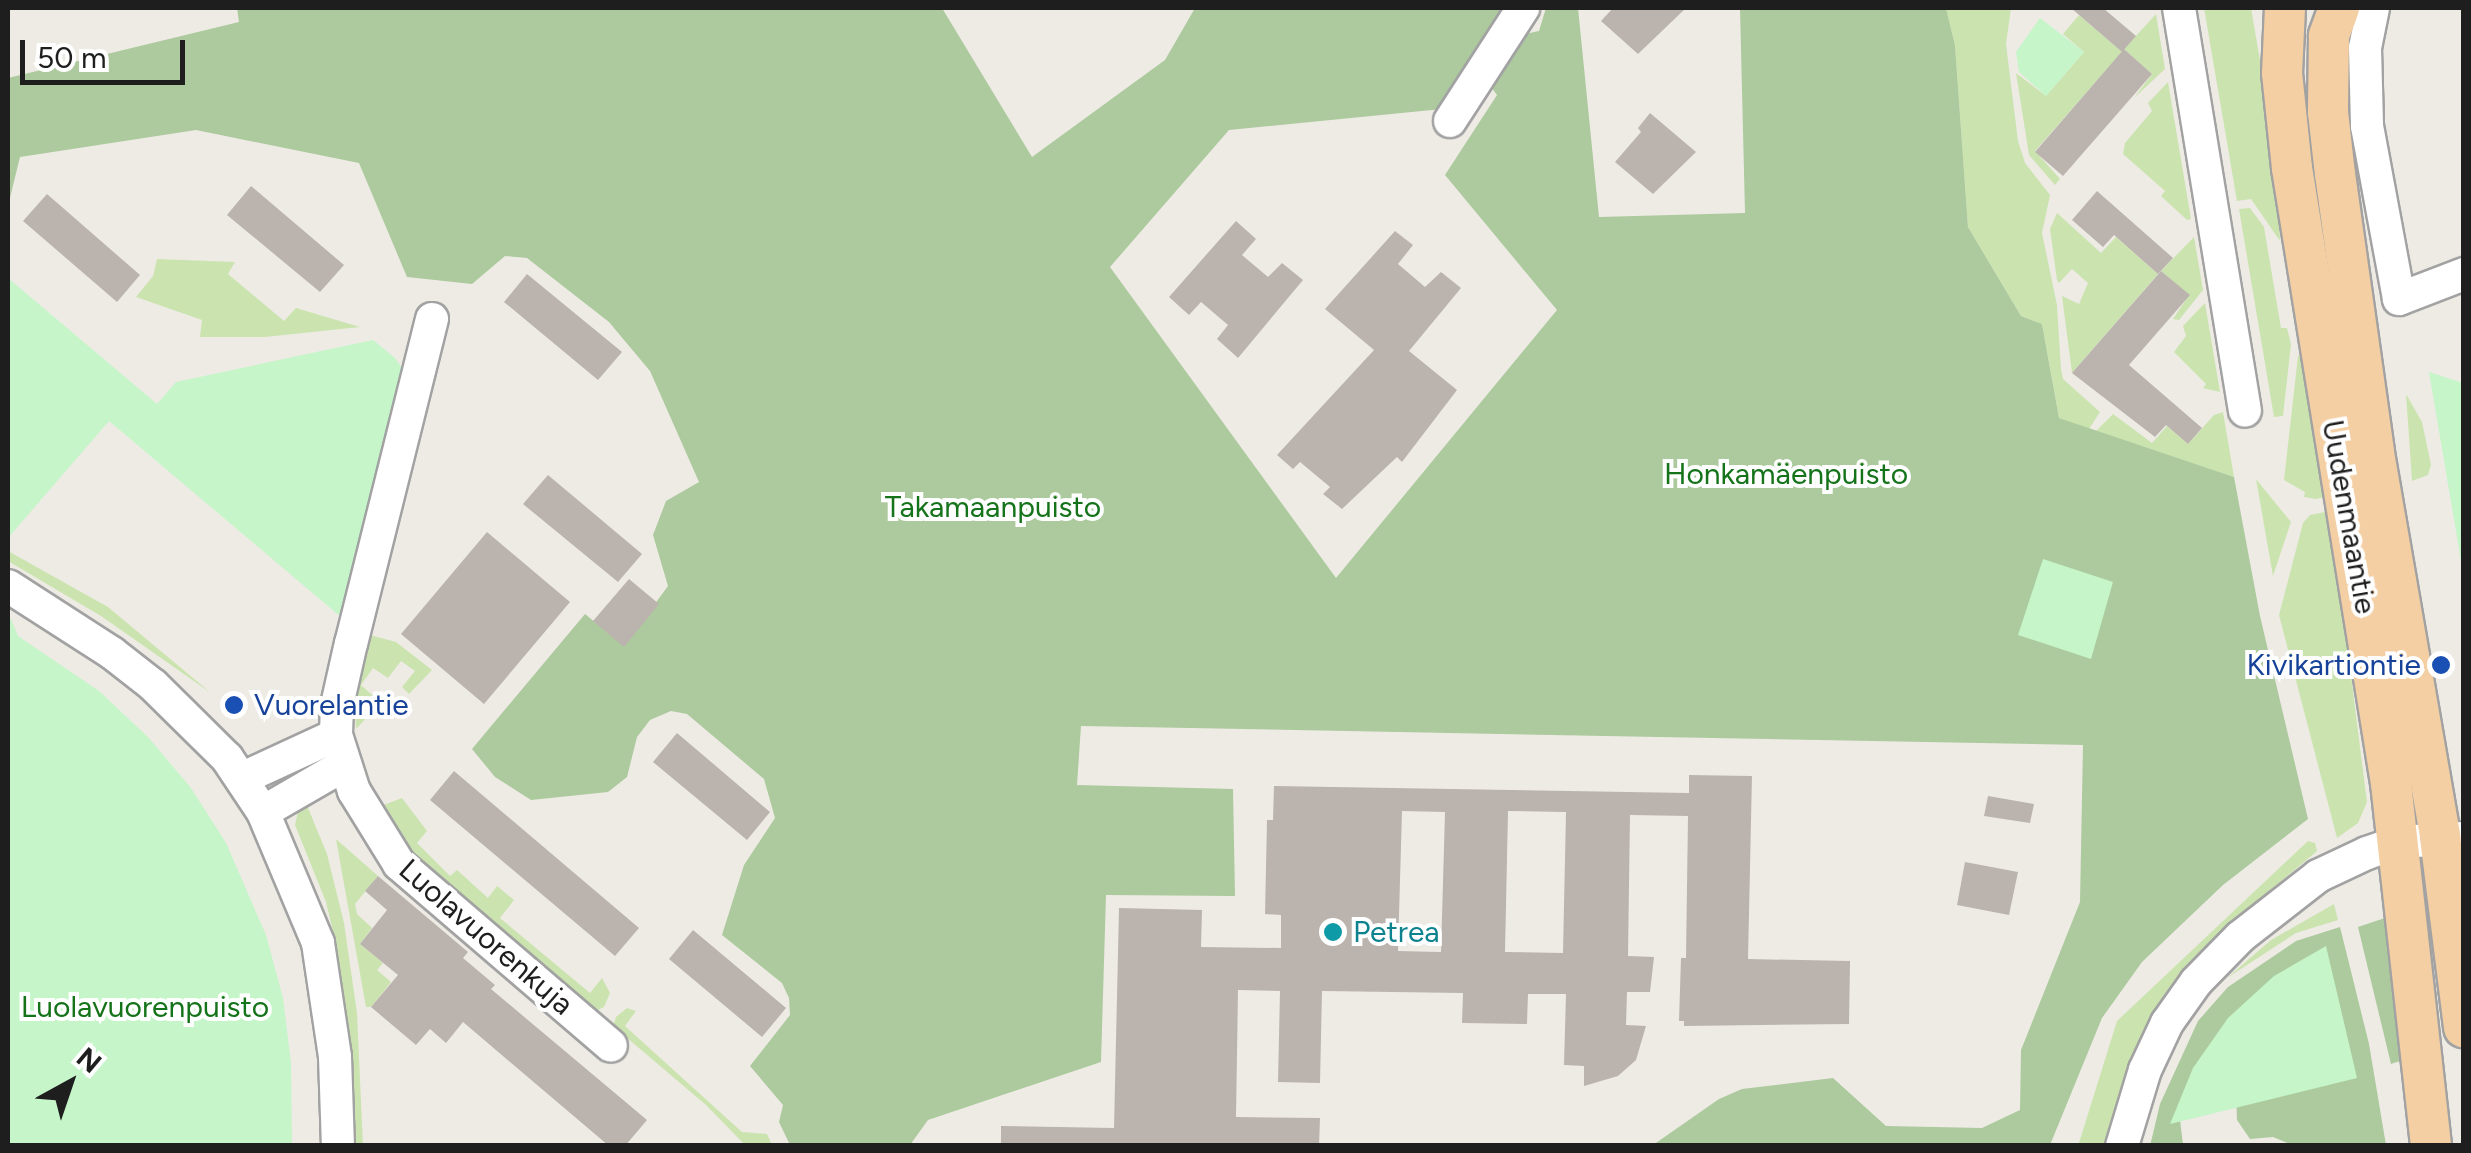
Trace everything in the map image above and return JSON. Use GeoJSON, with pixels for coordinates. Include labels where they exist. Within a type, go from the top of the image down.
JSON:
{"type":"FeatureCollection","features":[{"type":"Feature","properties":{"kind":"main road"},"geometry":{"type":"LineString","coordinates":[[2267,8],[2282,73]]}},
{"type":"Feature","properties":{"kind":"main road","name":"Uudenmaantie"},"geometry":{"type":"LineString","coordinates":[[2285,8],[2282,73],[2292,168],[2399,842],[2431,1146]]}},
{"type":"Feature","properties":{"kind":"main road","name":"Uudenmaantie"},"geometry":{"type":"LineString","coordinates":[[2331,17],[2328,112],[2335,174],[2374,453],[2452,838],[2464,1026]]}},
{"type":"Feature","properties":{"kind":"street"},"geometry":{"type":"LineString","coordinates":[[1450,121],[1523,8]]}},
{"type":"Feature","properties":{"kind":"street"},"geometry":{"type":"LineString","coordinates":[[2179,8],[2245,411]]}},
{"type":"Feature","properties":{"kind":"street"},"geometry":{"type":"LineString","coordinates":[[2374,8],[2364,48],[2366,126],[2399,300],[2464,274]]}},
{"type":"Feature","properties":{"kind":"street"},"geometry":{"type":"LineString","coordinates":[[340,750],[337,705],[350,643],[432,320]]}},
{"type":"Feature","properties":{"kind":"street"},"geometry":{"type":"LineString","coordinates":[[8,586],[100,644],[152,685],[188,716],[243,778],[263,812],[318,943],[334,1057],[338,1146]]}},
{"type":"Feature","properties":{"kind":"street"},"geometry":{"type":"LineString","coordinates":[[243,778],[340,750]]}},
{"type":"Feature","properties":{"kind":"street"},"geometry":{"type":"LineString","coordinates":[[263,812],[340,750]]}},
{"type":"Feature","properties":{"kind":"street","name":"Luolavuorenkuja"},"geometry":{"type":"LineString","coordinates":[[340,750],[367,817],[400,864],[611,1046]]}},
{"type":"Feature","properties":{"kind":"street"},"geometry":{"type":"LineString","coordinates":[[2122,1146],[2155,1047],[2181,1002],[2220,956],[2264,916],[2318,876],[2399,842],[2452,838]]}},
{"type":"Feature","properties":{"kind":"green space"},"geometry":{"type":"Polygon","coordinates":[[[237,8],[942,8],[1032,157],[1165,60],[1195,8],[1511,8],[1442,109],[1229,130],[1110,267],[1336,578],[1557,310],[1445,175],[1497,95],[1486,80],[1515,36],[1539,31],[1546,8],[1578,8],[1599,217],[1745,213],[1740,8],[1946,8],[1955,45],[1968,227],[2021,316],[2042,324],[2059,418],[2234,477],[2260,616],[2308,819],[2223,885],[2142,962],[2102,1018],[2050,1145],[1653,1145],[1719,1099],[1742,1089],[1833,1078],[1886,1126],[1982,1128],[2020,1110],[2021,1050],[2080,902],[2083,745],[1081,726],[1077,785],[1233,789],[1235,896],[1106,895],[1101,1062],[928,1120],[910,1145],[790,1145],[779,1122],[783,1105],[750,1066],[790,1015],[789,998],[782,983],[722,935],[744,865],[775,818],[764,779],[687,714],[671,711],[650,720],[637,737],[627,777],[608,792],[531,800],[495,777],[472,749],[585,614],[624,646],[668,586],[653,535],[666,501],[699,482],[650,371],[609,322],[527,258],[505,256],[472,284],[407,277],[359,163],[196,130],[20,157],[8,206],[8,78],[239,22],[237,8]]]}},
{"type":"Feature","properties":{"kind":"green space"},"geometry":{"type":"Polygon","coordinates":[[[1946,8],[2011,8],[2006,44],[2018,141],[2025,163],[2050,195],[2042,233],[2057,305],[2061,369],[2063,379],[2100,412],[2089,429],[2059,418],[2042,324],[2021,316],[1968,227],[1955,45],[1946,8]]]}},
{"type":"Feature","properties":{"kind":"green space"},"geometry":{"type":"Polygon","coordinates":[[[2204,8],[2251,8],[2276,154],[2280,241],[2251,199],[2237,201],[2204,8]]]}},
{"type":"Feature","properties":{"kind":"green space"},"geometry":{"type":"Polygon","coordinates":[[[2156,14],[2165,69],[2134,98],[2152,74],[2124,49],[2156,14]]]}},
{"type":"Feature","properties":{"kind":"green space"},"geometry":{"type":"Polygon","coordinates":[[[2079,15],[2122,52],[2035,151],[2060,179],[2055,185],[2029,155],[2016,73],[2046,96],[2084,52],[2063,34],[2079,15]]]}},
{"type":"Feature","properties":{"kind":"green space"},"geometry":{"type":"Polygon","coordinates":[[[2040,18],[2084,52],[2046,96],[2019,72],[2016,52],[2040,18]]]}},
{"type":"Feature","properties":{"kind":"green space"},"geometry":{"type":"Polygon","coordinates":[[[2168,82],[2191,219],[2187,220],[2161,196],[2165,191],[2123,154],[2125,143],[2152,111],[2148,103],[2168,82]]]}},
{"type":"Feature","properties":{"kind":"green space"},"geometry":{"type":"Polygon","coordinates":[[[2250,208],[2264,227],[2281,328],[2287,328],[2291,344],[2283,416],[2274,417],[2239,209],[2250,208]]]}},
{"type":"Feature","properties":{"kind":"green space"},"geometry":{"type":"Polygon","coordinates":[[[2057,213],[2101,253],[2116,237],[2158,274],[2072,373],[2062,296],[2079,304],[2088,283],[2072,269],[2059,283],[2057,280],[2050,229],[2057,213]]]}},
{"type":"Feature","properties":{"kind":"green space"},"geometry":{"type":"Polygon","coordinates":[[[2194,237],[2203,290],[2179,320],[2173,319],[2189,295],[2161,271],[2194,237]]]}},
{"type":"Feature","properties":{"kind":"green space"},"geometry":{"type":"Polygon","coordinates":[[[157,259],[235,262],[228,274],[284,321],[296,308],[360,327],[265,337],[200,337],[202,320],[136,297],[153,276],[157,259]]]}},
{"type":"Feature","properties":{"kind":"green space"},"geometry":{"type":"Polygon","coordinates":[[[8,278],[157,404],[176,382],[373,340],[395,358],[402,368],[341,617],[109,421],[8,538],[8,278]]]}},
{"type":"Feature","properties":{"kind":"green space"},"geometry":{"type":"Polygon","coordinates":[[[2205,303],[2220,392],[2203,388],[2206,384],[2174,352],[2186,336],[2183,326],[2205,303]]]}},
{"type":"Feature","properties":{"kind":"green space"},"geometry":{"type":"Polygon","coordinates":[[[2298,356],[2303,356],[2328,496],[2316,499],[2304,497],[2305,492],[2284,480],[2298,356]]]}},
{"type":"Feature","properties":{"kind":"green space"},"geometry":{"type":"Polygon","coordinates":[[[2429,372],[2463,383],[2463,591],[2461,561],[2429,372]]]}},
{"type":"Feature","properties":{"kind":"green space"},"geometry":{"type":"Polygon","coordinates":[[[2406,394],[2422,422],[2431,465],[2428,475],[2412,481],[2406,394]]]}},
{"type":"Feature","properties":{"kind":"green space"},"geometry":{"type":"Polygon","coordinates":[[[2223,412],[2234,477],[2096,431],[2113,414],[2152,443],[2167,426],[2188,444],[2214,415],[2223,412]]]}},
{"type":"Feature","properties":{"kind":"green space"},"geometry":{"type":"Polygon","coordinates":[[[2256,479],[2291,522],[2273,576],[2256,479]]]}},
{"type":"Feature","properties":{"kind":"green space"},"geometry":{"type":"Polygon","coordinates":[[[2330,511],[2367,802],[2358,823],[2337,838],[2279,615],[2303,523],[2310,515],[2330,511]]]}},
{"type":"Feature","properties":{"kind":"green space"},"geometry":{"type":"Polygon","coordinates":[[[8,551],[108,607],[211,693],[101,616],[8,561],[8,551]]]}},
{"type":"Feature","properties":{"kind":"green space"},"geometry":{"type":"Polygon","coordinates":[[[2043,559],[2113,582],[2091,659],[2018,635],[2043,559]]]}},
{"type":"Feature","properties":{"kind":"green space","name":"Luolavuorenpuisto"},"geometry":{"type":"Polygon","coordinates":[[[8,612],[18,636],[99,691],[148,737],[191,788],[226,843],[266,935],[283,998],[291,1063],[292,1145],[8,1145],[8,612]]]}},
{"type":"Feature","properties":{"kind":"green space"},"geometry":{"type":"Polygon","coordinates":[[[370,635],[396,642],[432,670],[409,694],[402,687],[415,671],[401,661],[388,678],[373,668],[361,685],[373,696],[372,712],[356,729],[355,695],[370,635]]]}},
{"type":"Feature","properties":{"kind":"green space"},"geometry":{"type":"Polygon","coordinates":[[[402,798],[427,831],[417,843],[450,876],[457,870],[488,898],[497,886],[514,900],[500,918],[590,993],[602,978],[610,993],[604,1007],[596,1011],[416,858],[381,806],[402,798]]]}},
{"type":"Feature","properties":{"kind":"green space"},"geometry":{"type":"Polygon","coordinates":[[[306,803],[327,854],[344,923],[357,1013],[363,1145],[352,1145],[349,1048],[336,944],[326,902],[295,825],[298,811],[306,803]]]}},
{"type":"Feature","properties":{"kind":"green space"},"geometry":{"type":"Polygon","coordinates":[[[336,839],[378,876],[355,904],[357,914],[372,928],[360,944],[383,963],[377,970],[391,982],[371,1007],[366,1007],[336,839]]]}},
{"type":"Feature","properties":{"kind":"green space"},"geometry":{"type":"Polygon","coordinates":[[[2308,841],[2315,843],[2317,851],[2230,924],[2173,984],[2142,1039],[2105,1145],[2078,1146],[2117,1021],[2308,841]]]}},
{"type":"Feature","properties":{"kind":"green space"},"geometry":{"type":"Polygon","coordinates":[[[2334,904],[2338,920],[2296,933],[2227,978],[2271,940],[2334,904]]]}},
{"type":"Feature","properties":{"kind":"green space"},"geometry":{"type":"Polygon","coordinates":[[[2388,917],[2412,1057],[2391,1064],[2358,927],[2388,917]]]}},
{"type":"Feature","properties":{"kind":"green space"},"geometry":{"type":"Polygon","coordinates":[[[2340,927],[2369,1044],[2386,1145],[2295,1146],[2273,1137],[2250,1139],[2237,1120],[2236,1095],[2180,1120],[2183,1145],[2150,1146],[2160,1104],[2198,1021],[2228,987],[2296,941],[2340,927]]]}},
{"type":"Feature","properties":{"kind":"green space"},"geometry":{"type":"Polygon","coordinates":[[[2326,946],[2357,1078],[2170,1124],[2193,1068],[2228,1018],[2274,976],[2326,946]]]}},
{"type":"Feature","properties":{"kind":"green space"},"geometry":{"type":"Polygon","coordinates":[[[627,1008],[636,1011],[625,1026],[742,1132],[767,1134],[772,1145],[745,1145],[706,1105],[613,1026],[616,1017],[627,1008]]]}},
{"type":"Feature","properties":{"kind":"building"},"geometry":{"type":"Polygon","coordinates":[[[1613,8],[1686,8],[1638,54],[1601,21],[1613,8]]]}},
{"type":"Feature","properties":{"kind":"building"},"geometry":{"type":"Polygon","coordinates":[[[2071,8],[2103,8],[2136,36],[2122,52],[2071,8]]]}},
{"type":"Feature","properties":{"kind":"building"},"geometry":{"type":"Polygon","coordinates":[[[2124,49],[2152,74],[2063,176],[2035,152],[2124,49]]]}},
{"type":"Feature","properties":{"kind":"building"},"geometry":{"type":"Polygon","coordinates":[[[1650,113],[1696,152],[1653,194],[1615,162],[1641,132],[1638,128],[1650,113]]]}},
{"type":"Feature","properties":{"kind":"building"},"geometry":{"type":"Polygon","coordinates":[[[251,186],[344,265],[320,292],[227,215],[251,186]]]}},
{"type":"Feature","properties":{"kind":"building"},"geometry":{"type":"Polygon","coordinates":[[[2097,191],[2173,258],[2158,274],[2114,235],[2103,247],[2072,220],[2097,191]]]}},
{"type":"Feature","properties":{"kind":"building"},"geometry":{"type":"Polygon","coordinates":[[[47,194],[140,275],[117,302],[23,221],[47,194]]]}},
{"type":"Feature","properties":{"kind":"building"},"geometry":{"type":"Polygon","coordinates":[[[1236,221],[1256,239],[1242,255],[1268,277],[1282,263],[1303,280],[1238,358],[1217,339],[1228,325],[1201,302],[1189,315],[1169,297],[1236,221]]]}},
{"type":"Feature","properties":{"kind":"building"},"geometry":{"type":"Polygon","coordinates":[[[1395,231],[1413,245],[1398,264],[1425,287],[1441,272],[1461,288],[1409,351],[1457,390],[1402,462],[1397,457],[1342,509],[1323,494],[1330,487],[1300,462],[1293,469],[1277,455],[1374,350],[1325,309],[1395,231]]]}},
{"type":"Feature","properties":{"kind":"building"},"geometry":{"type":"Polygon","coordinates":[[[2161,271],[2190,295],[2129,365],[2202,428],[2188,444],[2166,425],[2155,437],[2072,373],[2161,271]]]}},
{"type":"Feature","properties":{"kind":"building"},"geometry":{"type":"Polygon","coordinates":[[[527,274],[622,352],[598,380],[504,302],[527,274]]]}},
{"type":"Feature","properties":{"kind":"building"},"geometry":{"type":"Polygon","coordinates":[[[548,475],[642,554],[618,582],[523,504],[548,475]]]}},
{"type":"Feature","properties":{"kind":"building"},"geometry":{"type":"Polygon","coordinates":[[[487,532],[570,602],[484,704],[401,634],[487,532]]]}},
{"type":"Feature","properties":{"kind":"building"},"geometry":{"type":"Polygon","coordinates":[[[629,579],[659,604],[624,647],[593,621],[629,579]]]}},
{"type":"Feature","properties":{"kind":"building"},"geometry":{"type":"Polygon","coordinates":[[[677,733],[770,812],[747,840],[653,762],[677,733]]]}},
{"type":"Feature","properties":{"kind":"building"},"geometry":{"type":"Polygon","coordinates":[[[454,771],[639,928],[615,956],[430,800],[454,771]]]}},
{"type":"Feature","properties":{"kind":"building","name":"Petrea"},"geometry":{"type":"Polygon","coordinates":[[[1689,775],[1752,776],[1748,959],[1850,961],[1849,1024],[1684,1026],[1684,1021],[1679,1021],[1681,958],[1686,958],[1688,816],[1630,815],[1628,956],[1654,957],[1650,992],[1627,992],[1626,1025],[1646,1026],[1636,1060],[1618,1076],[1584,1086],[1584,1066],[1564,1065],[1566,994],[1528,994],[1527,1024],[1462,1023],[1463,993],[1322,991],[1320,1083],[1278,1082],[1280,991],[1238,990],[1236,1117],[1320,1118],[1319,1146],[1001,1146],[1001,1126],[1114,1128],[1119,908],[1202,910],[1201,947],[1281,948],[1281,915],[1265,914],[1267,820],[1273,820],[1274,786],[1689,793],[1689,775]],[[1402,811],[1398,951],[1441,952],[1445,812],[1402,811]],[[1508,811],[1505,952],[1563,953],[1566,812],[1508,811]]]}},
{"type":"Feature","properties":{"kind":"building"},"geometry":{"type":"Polygon","coordinates":[[[1988,796],[2034,804],[2030,823],[1984,816],[1988,796]]]}},
{"type":"Feature","properties":{"kind":"building"},"geometry":{"type":"Polygon","coordinates":[[[1965,862],[2018,872],[2009,915],[1957,905],[1965,862]]]}},
{"type":"Feature","properties":{"kind":"building"},"geometry":{"type":"Polygon","coordinates":[[[378,876],[468,952],[463,958],[495,985],[491,989],[647,1120],[625,1146],[609,1146],[463,1022],[446,1043],[430,1029],[416,1045],[371,1007],[398,975],[360,944],[387,910],[365,891],[378,876]]]}},
{"type":"Feature","properties":{"kind":"building"},"geometry":{"type":"Polygon","coordinates":[[[693,930],[786,1008],[762,1037],[669,959],[693,930]]]}},
{"type":"Feature","properties":{"kind":"place","name":"Kivikartiontie"},"geometry":{"type":"Point","coordinates":[2441,665]}},
{"type":"Feature","properties":{"kind":"place","name":"Vuorelantie"},"geometry":{"type":"Point","coordinates":[234,705]}},
{"type":"Feature","properties":{"kind":"place","name":"Petrea"},"geometry":{"type":"Point","coordinates":[1333,932]}},
{"type":"Feature","properties":{"kind":"park label","name":"Honkamäenpuisto"},"geometry":{"type":"Point","coordinates":[1786,474]}},
{"type":"Feature","properties":{"kind":"park label","name":"Takamaanpuisto"},"geometry":{"type":"Point","coordinates":[993,507]}}]}
